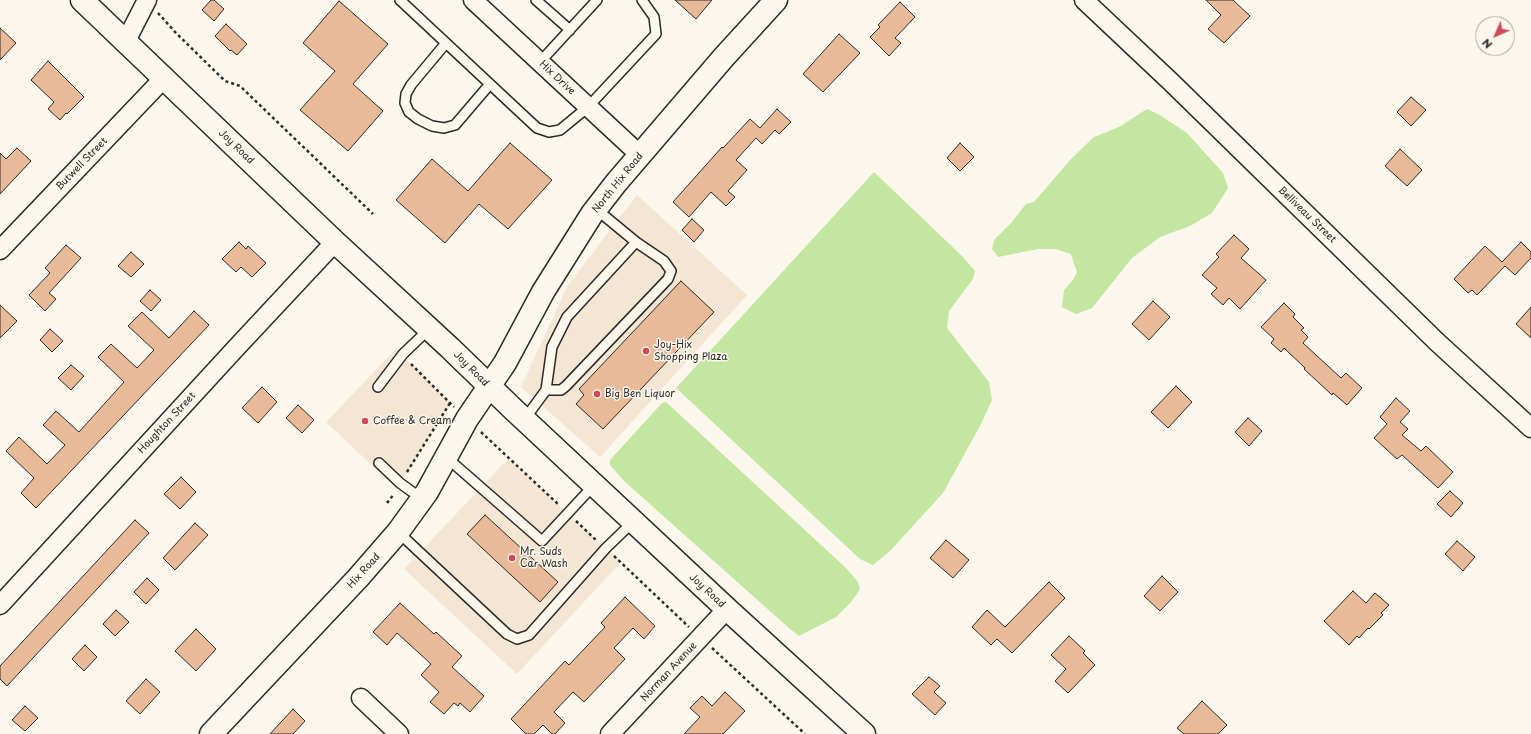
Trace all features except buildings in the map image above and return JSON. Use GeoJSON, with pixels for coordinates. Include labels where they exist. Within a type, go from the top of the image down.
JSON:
{"type":"FeatureCollection","features":[{"type":"Feature","properties":{"kind":"street","name":"Joy Road"},"geometry":{"type":"LineString","coordinates":[[82,0],[524,420],[864,734]]}},
{"type":"Feature","properties":{"kind":"street","name":"Hix Drive"},"geometry":{"type":"LineString","coordinates":[[473,0],[640,155]]}},
{"type":"Feature","properties":{"kind":"street","name":"North Hix Road"},"geometry":{"type":"LineString","coordinates":[[489,386],[505,363],[543,292],[596,209],[616,183],[724,57],[776,0]]}},
{"type":"Feature","properties":{"kind":"street","name":"Belliveau Street"},"geometry":{"type":"LineString","coordinates":[[1084,0],[1171,82],[1437,342],[1531,428]]}},
{"type":"Feature","properties":{"kind":"street"},"geometry":{"type":"LineString","coordinates":[[126,41],[151,5]]}},
{"type":"Feature","properties":{"kind":"street","name":"Butwell Street"},"geometry":{"type":"LineString","coordinates":[[0,250],[164,78]]}},
{"type":"Feature","properties":{"kind":"street","name":"Houghton Street"},"geometry":{"type":"LineString","coordinates":[[0,604],[335,242]]}},
{"type":"Feature","properties":{"kind":"street","name":"Hix Road"},"geometry":{"type":"LineString","coordinates":[[211,734],[358,578],[398,532],[422,499],[468,419],[489,386]]}},
{"type":"Feature","properties":{"kind":"street","name":"Norman Avenue"},"geometry":{"type":"LineString","coordinates":[[610,734],[727,609]]}},
{"type":"Feature","properties":{"kind":"street"},"geometry":{"type":"LineString","coordinates":[[361,698],[399,734]]}},
{"type":"Feature","properties":{"kind":"lane"},"geometry":{"type":"LineString","coordinates":[[400,0],[537,128],[549,132],[560,130],[588,107],[656,34],[654,17],[642,0]]}},
{"type":"Feature","properties":{"kind":"lane"},"geometry":{"type":"LineString","coordinates":[[536,0],[570,30]]}},
{"type":"Feature","properties":{"kind":"lane"},"geometry":{"type":"LineString","coordinates":[[540,62],[597,0]]}},
{"type":"Feature","properties":{"kind":"lane"},"geometry":{"type":"LineString","coordinates":[[446,43],[411,85],[406,94],[405,103],[409,112],[418,119],[432,126],[444,128],[455,125],[490,84]]}},
{"type":"Feature","properties":{"kind":"lane"},"geometry":{"type":"LineString","coordinates":[[546,390],[561,390],[566,386],[668,279],[671,271],[664,261],[636,242],[596,209]]}},
{"type":"Feature","properties":{"kind":"lane"},"geometry":{"type":"LineString","coordinates":[[524,420],[546,390],[552,347],[559,330],[567,317],[636,242]]}},
{"type":"Feature","properties":{"kind":"lane"},"geometry":{"type":"LineString","coordinates":[[378,387],[403,354],[429,329]]}},
{"type":"Feature","properties":{"kind":"lane"},"geometry":{"type":"LineString","coordinates":[[446,457],[542,541],[594,485]]}},
{"type":"Feature","properties":{"kind":"lane"},"geometry":{"type":"LineString","coordinates":[[379,463],[400,483],[422,499]]}},
{"type":"Feature","properties":{"kind":"lane"},"geometry":{"type":"LineString","coordinates":[[398,532],[507,634],[517,639],[529,634],[606,548],[633,522]]}},
{"type":"Feature","properties":{"kind":"path"},"geometry":{"type":"LineString","coordinates":[[151,5],[176,33],[225,80],[240,86],[373,214]]}},
{"type":"Feature","properties":{"kind":"path"},"geometry":{"type":"LineString","coordinates":[[413,365],[455,407]]}},
{"type":"Feature","properties":{"kind":"path"},"geometry":{"type":"LineString","coordinates":[[406,474],[450,403]]}},
{"type":"Feature","properties":{"kind":"path"},"geometry":{"type":"LineString","coordinates":[[480,431],[686,624]]}},
{"type":"Feature","properties":{"kind":"path"},"geometry":{"type":"LineString","coordinates":[[715,650],[805,734]]}},
{"type":"Feature","properties":{"kind":"shaded area"},"geometry":{"type":"Polygon","coordinates":[[[637,195],[747,295],[600,457],[521,387],[568,285],[637,195]]]}},
{"type":"Feature","properties":{"kind":"shaded area"},"geometry":{"type":"Polygon","coordinates":[[[396,349],[450,403],[397,489],[326,422],[396,349]]]}},
{"type":"Feature","properties":{"kind":"shaded area"},"geometry":{"type":"Polygon","coordinates":[[[508,459],[621,562],[517,674],[404,569],[508,459]]]}},
{"type":"Feature","properties":{"kind":"green space"},"geometry":{"type":"Polygon","coordinates":[[[1147,109],[1160,115],[1187,133],[1223,173],[1228,188],[1212,213],[1190,226],[1160,237],[1132,258],[1092,308],[1076,314],[1062,307],[1064,290],[1073,280],[1077,272],[1071,254],[1055,249],[1038,249],[998,257],[992,249],[994,240],[1011,223],[1026,204],[1034,202],[1071,159],[1094,137],[1119,127],[1147,109]]]}},
{"type":"Feature","properties":{"kind":"green space"},"geometry":{"type":"Polygon","coordinates":[[[874,172],[963,257],[975,271],[973,279],[949,311],[947,328],[989,382],[992,400],[980,426],[943,493],[891,550],[873,565],[860,559],[676,388],[874,172]]]}},
{"type":"Feature","properties":{"kind":"green space"},"geometry":{"type":"Polygon","coordinates":[[[666,402],[846,568],[858,582],[860,589],[851,602],[836,617],[799,636],[624,481],[610,465],[610,460],[662,403],[666,402]]]}},
{"type":"Feature","properties":{"kind":"place","name":"Joy-Hix Shopping Plaza"},"geometry":{"type":"Point","coordinates":[646,351]}},
{"type":"Feature","properties":{"kind":"place","name":"Big Ben Liquor"},"geometry":{"type":"Point","coordinates":[597,394]}},
{"type":"Feature","properties":{"kind":"place","name":"Coffee & Cream"},"geometry":{"type":"Point","coordinates":[365,421]}},
{"type":"Feature","properties":{"kind":"place","name":"Mr. Suds Car Wash"},"geometry":{"type":"Point","coordinates":[512,558]}}]}
